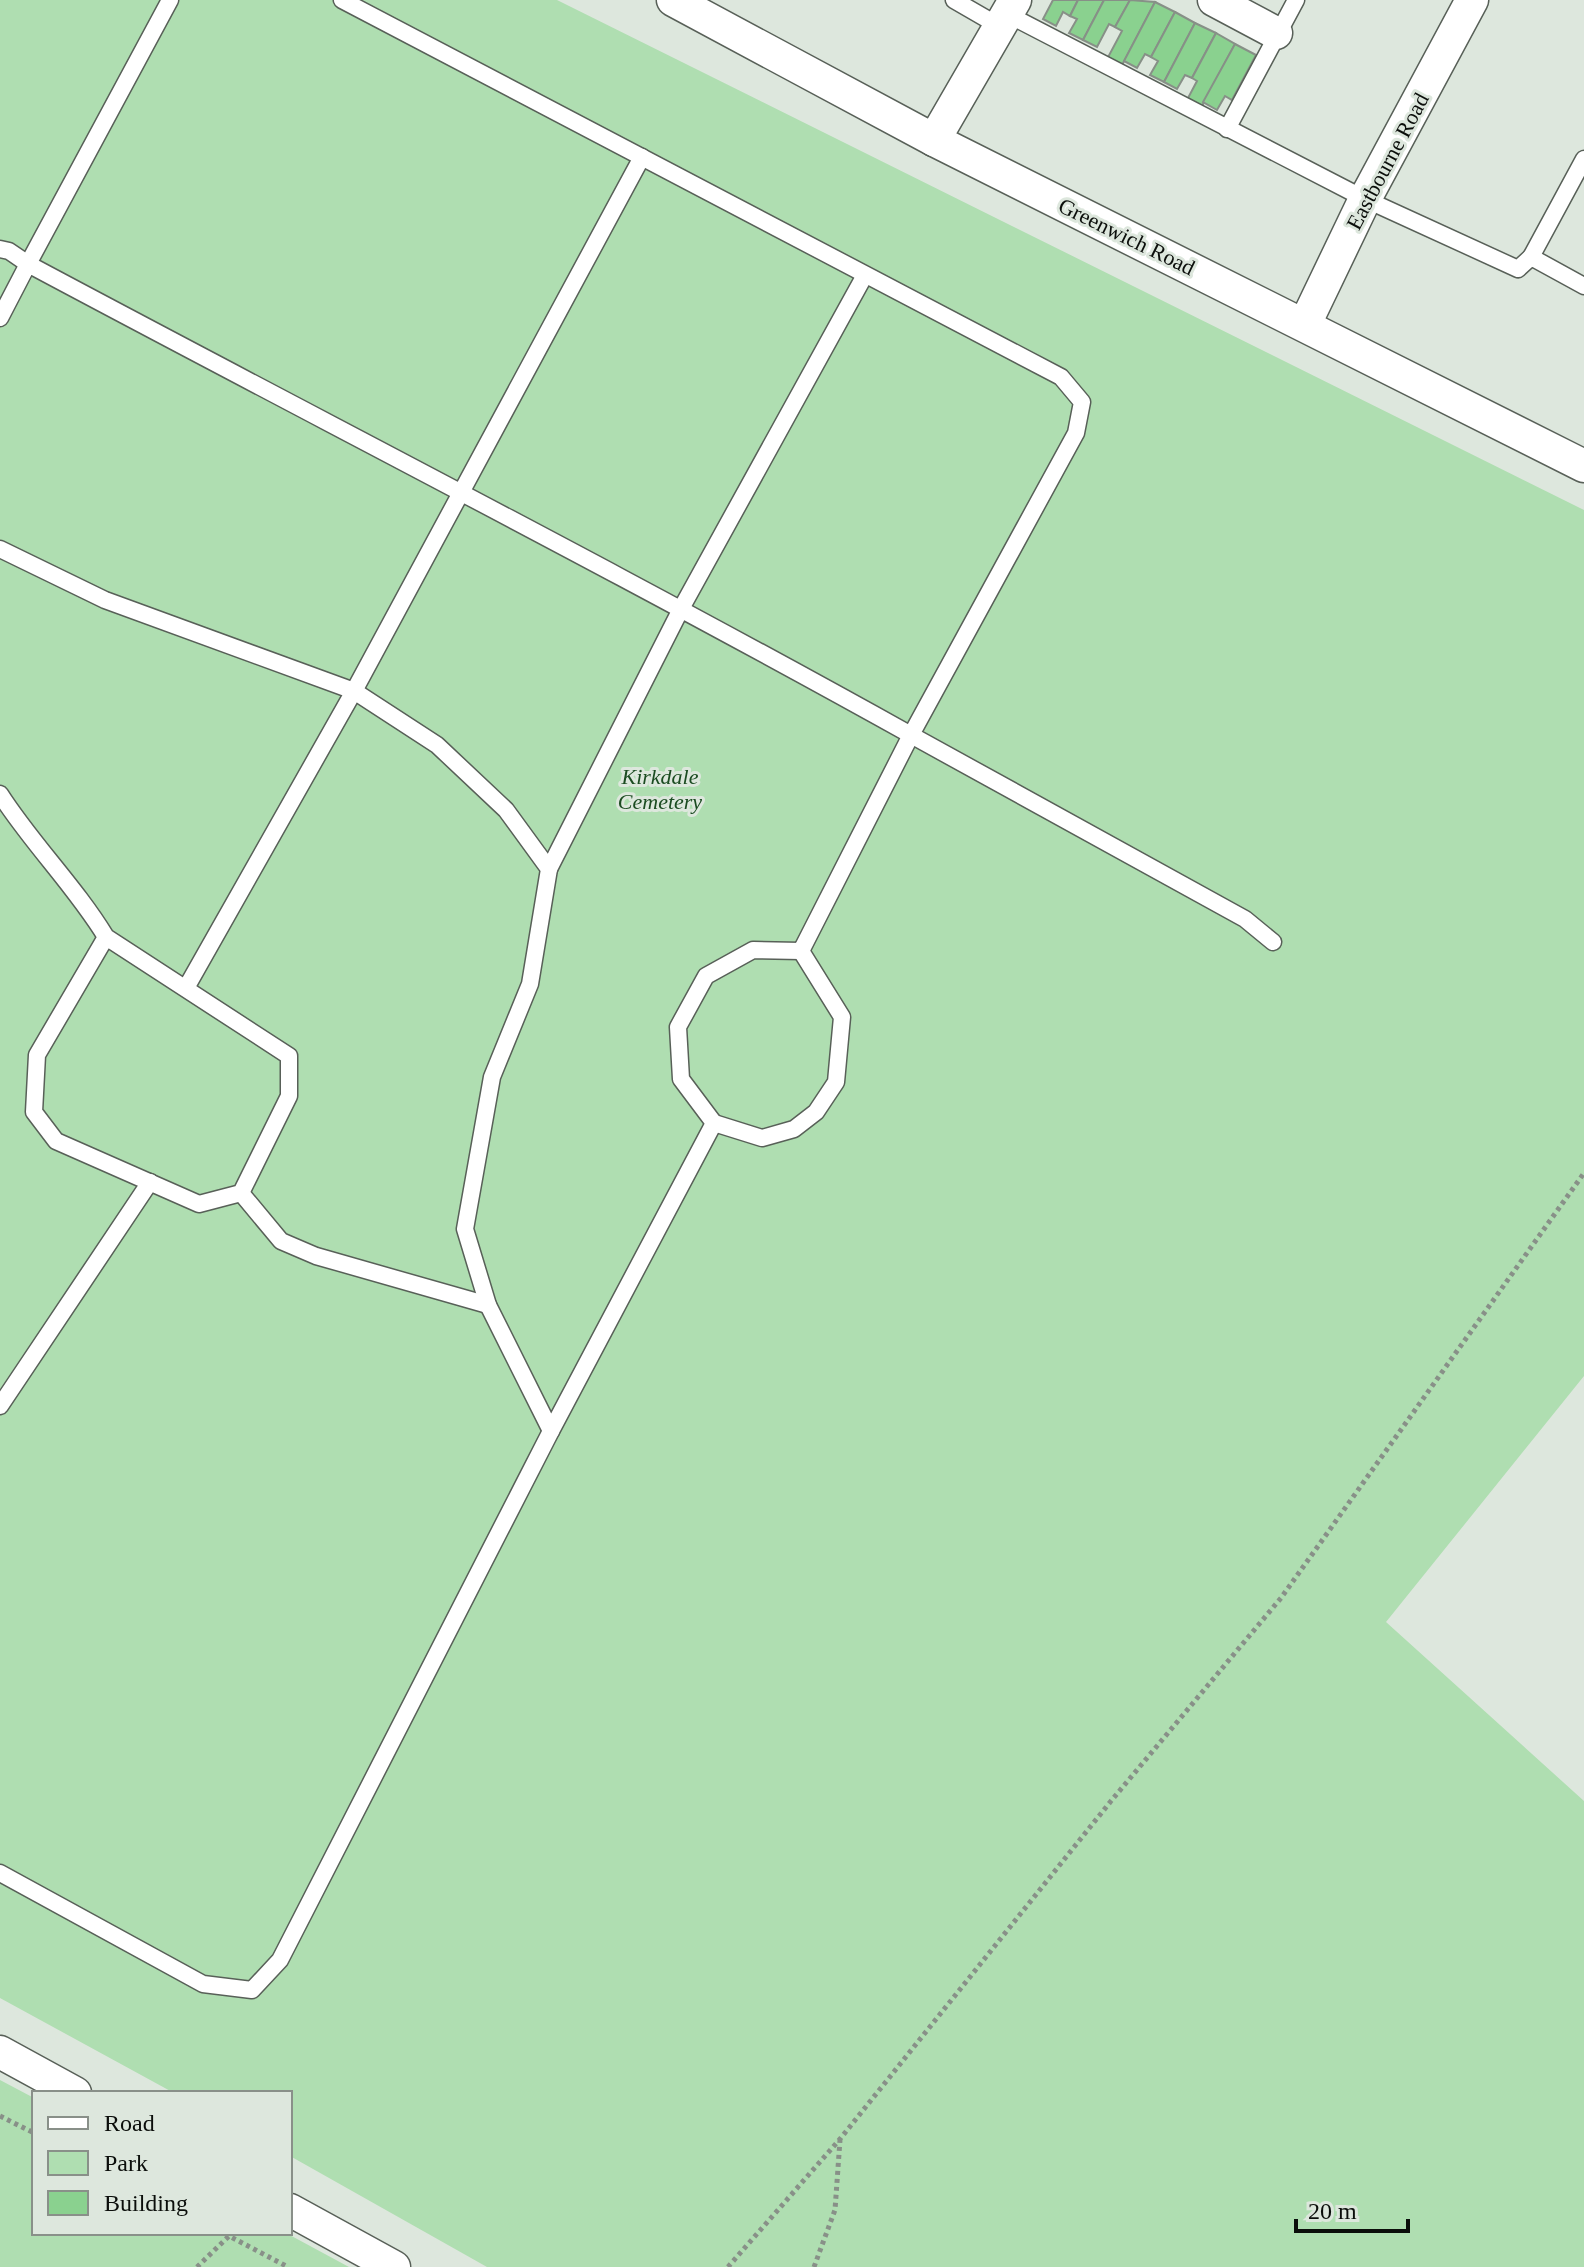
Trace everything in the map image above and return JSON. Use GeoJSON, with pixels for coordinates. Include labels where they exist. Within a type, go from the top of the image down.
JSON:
{"type":"FeatureCollection","features":[{"type":"Feature","properties":{"kind":"street","name":"Greenwich Road"},"geometry":{"type":"LineString","coordinates":[[673,0],[934,140],[1584,466]]}},
{"type":"Feature","properties":{"kind":"street"},"geometry":{"type":"LineString","coordinates":[[1214,0],[1276,33]]}},
{"type":"Feature","properties":{"kind":"street","name":"Eastbourne Road"},"geometry":{"type":"LineString","coordinates":[[1305,324],[1365,199],[1472,0]]}},
{"type":"Feature","properties":{"kind":"street"},"geometry":{"type":"LineString","coordinates":[[934,140],[1007,13]]}},
{"type":"Feature","properties":{"kind":"street"},"geometry":{"type":"LineString","coordinates":[[0,2052],[71,2091]]}},
{"type":"Feature","properties":{"kind":"street"},"geometry":{"type":"LineString","coordinates":[[292,2211],[394,2267]]}},
{"type":"Feature","properties":{"kind":"lane"},"geometry":{"type":"LineString","coordinates":[[0,318],[170,0]]}},
{"type":"Feature","properties":{"kind":"lane"},"geometry":{"type":"LineString","coordinates":[[342,0],[1061,377],[1082,402],[1076,433],[911,735],[801,951]]}},
{"type":"Feature","properties":{"kind":"lane"},"geometry":{"type":"LineString","coordinates":[[954,0],[1007,13],[1365,199],[1518,269],[1531,257],[1584,159]]}},
{"type":"Feature","properties":{"kind":"lane"},"geometry":{"type":"LineString","coordinates":[[1227,129],[1296,0]]}},
{"type":"Feature","properties":{"kind":"lane"},"geometry":{"type":"LineString","coordinates":[[186,988],[354,691],[642,157]]}},
{"type":"Feature","properties":{"kind":"lane"},"geometry":{"type":"LineString","coordinates":[[0,249],[9,251],[459,495],[682,607],[1245,919],[1273,942]]}},
{"type":"Feature","properties":{"kind":"lane"},"geometry":{"type":"LineString","coordinates":[[1531,257],[1584,286]]}},
{"type":"Feature","properties":{"kind":"lane"},"geometry":{"type":"LineString","coordinates":[[551,1431],[488,1305],[465,1229],[492,1077],[530,984],[549,869],[682,607],[865,275]]}},
{"type":"Feature","properties":{"kind":"lane"},"geometry":{"type":"LineString","coordinates":[[0,549],[37,570],[105,600],[354,691],[437,745],[506,810],[549,869]]}},
{"type":"Feature","properties":{"kind":"lane"},"geometry":{"type":"LineString","coordinates":[[0,794],[24,832],[90,912],[106,937],[289,1056],[289,1096],[241,1193],[199,1204],[56,1141],[34,1112],[37,1055],[106,937]]}},
{"type":"Feature","properties":{"kind":"lane"},"geometry":{"type":"LineString","coordinates":[[753,950],[801,951],[842,1017],[836,1082],[816,1112],[794,1129],[762,1138],[714,1123],[681,1079],[678,1027],[706,976],[753,950]]}},
{"type":"Feature","properties":{"kind":"lane"},"geometry":{"type":"LineString","coordinates":[[0,1873],[203,1984],[252,1990],[280,1960],[551,1431],[714,1123]]}},
{"type":"Feature","properties":{"kind":"lane"},"geometry":{"type":"LineString","coordinates":[[0,1406],[150,1182]]}},
{"type":"Feature","properties":{"kind":"lane"},"geometry":{"type":"LineString","coordinates":[[241,1193],[281,1241],[316,1256],[488,1305]]}},
{"type":"Feature","properties":{"kind":"path"},"geometry":{"type":"LineString","coordinates":[[728,2267],[840,2139],[1111,1801],[1281,1598],[1584,1173]]}},
{"type":"Feature","properties":{"kind":"path"},"geometry":{"type":"LineString","coordinates":[[0,2116],[32,2132]]}},
{"type":"Feature","properties":{"kind":"path"},"geometry":{"type":"LineString","coordinates":[[814,2267],[835,2210],[840,2139]]}},
{"type":"Feature","properties":{"kind":"path"},"geometry":{"type":"LineString","coordinates":[[197,2267],[226,2235]]}},
{"type":"Feature","properties":{"kind":"path"},"geometry":{"type":"LineString","coordinates":[[229,2235],[288,2267]]}},
{"type":"Feature","properties":{"kind":"green space","name":"Kirkdale Cemetery"},"geometry":{"type":"Polygon","coordinates":[[[0,0],[557,0],[1584,510],[1584,1376],[1386,1622],[1584,1801],[1584,2267],[487,2267],[292,2157],[292,2091],[170,2091],[0,1998],[0,0]]]}},
{"type":"Feature","properties":{"kind":"green space"},"geometry":{"type":"Polygon","coordinates":[[[0,2080],[32,2097],[32,2235],[290,2235],[349,2267],[0,2267],[0,2080]]]}},
{"type":"Feature","properties":{"kind":"building"},"geometry":{"type":"Polygon","coordinates":[[[1053,0],[1078,0],[1070,16],[1063,12],[1056,26],[1043,19],[1053,0]]]}},
{"type":"Feature","properties":{"kind":"building"},"geometry":{"type":"Polygon","coordinates":[[[1078,0],[1104,0],[1083,40],[1069,33],[1077,19],[1070,16],[1078,0]]]}},
{"type":"Feature","properties":{"kind":"building"},"geometry":{"type":"Polygon","coordinates":[[[1104,0],[1130,0],[1115,27],[1109,24],[1097,47],[1083,40],[1104,0]]]}},
{"type":"Feature","properties":{"kind":"building"},"geometry":{"type":"Polygon","coordinates":[[[1130,0],[1155,2],[1120,69],[1106,61],[1122,31],[1115,27],[1130,0]]]}},
{"type":"Feature","properties":{"kind":"building"},"geometry":{"type":"Polygon","coordinates":[[[1155,2],[1175,12],[1151,57],[1145,54],[1137,68],[1124,61],[1155,2]]]}},
{"type":"Feature","properties":{"kind":"building"},"geometry":{"type":"Polygon","coordinates":[[[1175,12],[1195,23],[1164,82],[1150,75],[1158,61],[1151,57],[1175,12]]]}},
{"type":"Feature","properties":{"kind":"building"},"geometry":{"type":"Polygon","coordinates":[[[1195,23],[1216,33],[1192,78],[1185,75],[1177,89],[1164,82],[1195,23]]]}},
{"type":"Feature","properties":{"kind":"building"},"geometry":{"type":"Polygon","coordinates":[[[1216,33],[1235,44],[1202,106],[1188,98],[1197,81],[1192,78],[1216,33]]]}},
{"type":"Feature","properties":{"kind":"building"},"geometry":{"type":"Polygon","coordinates":[[[1235,44],[1256,55],[1232,100],[1225,96],[1217,110],[1203,102],[1235,44]]]}}]}
